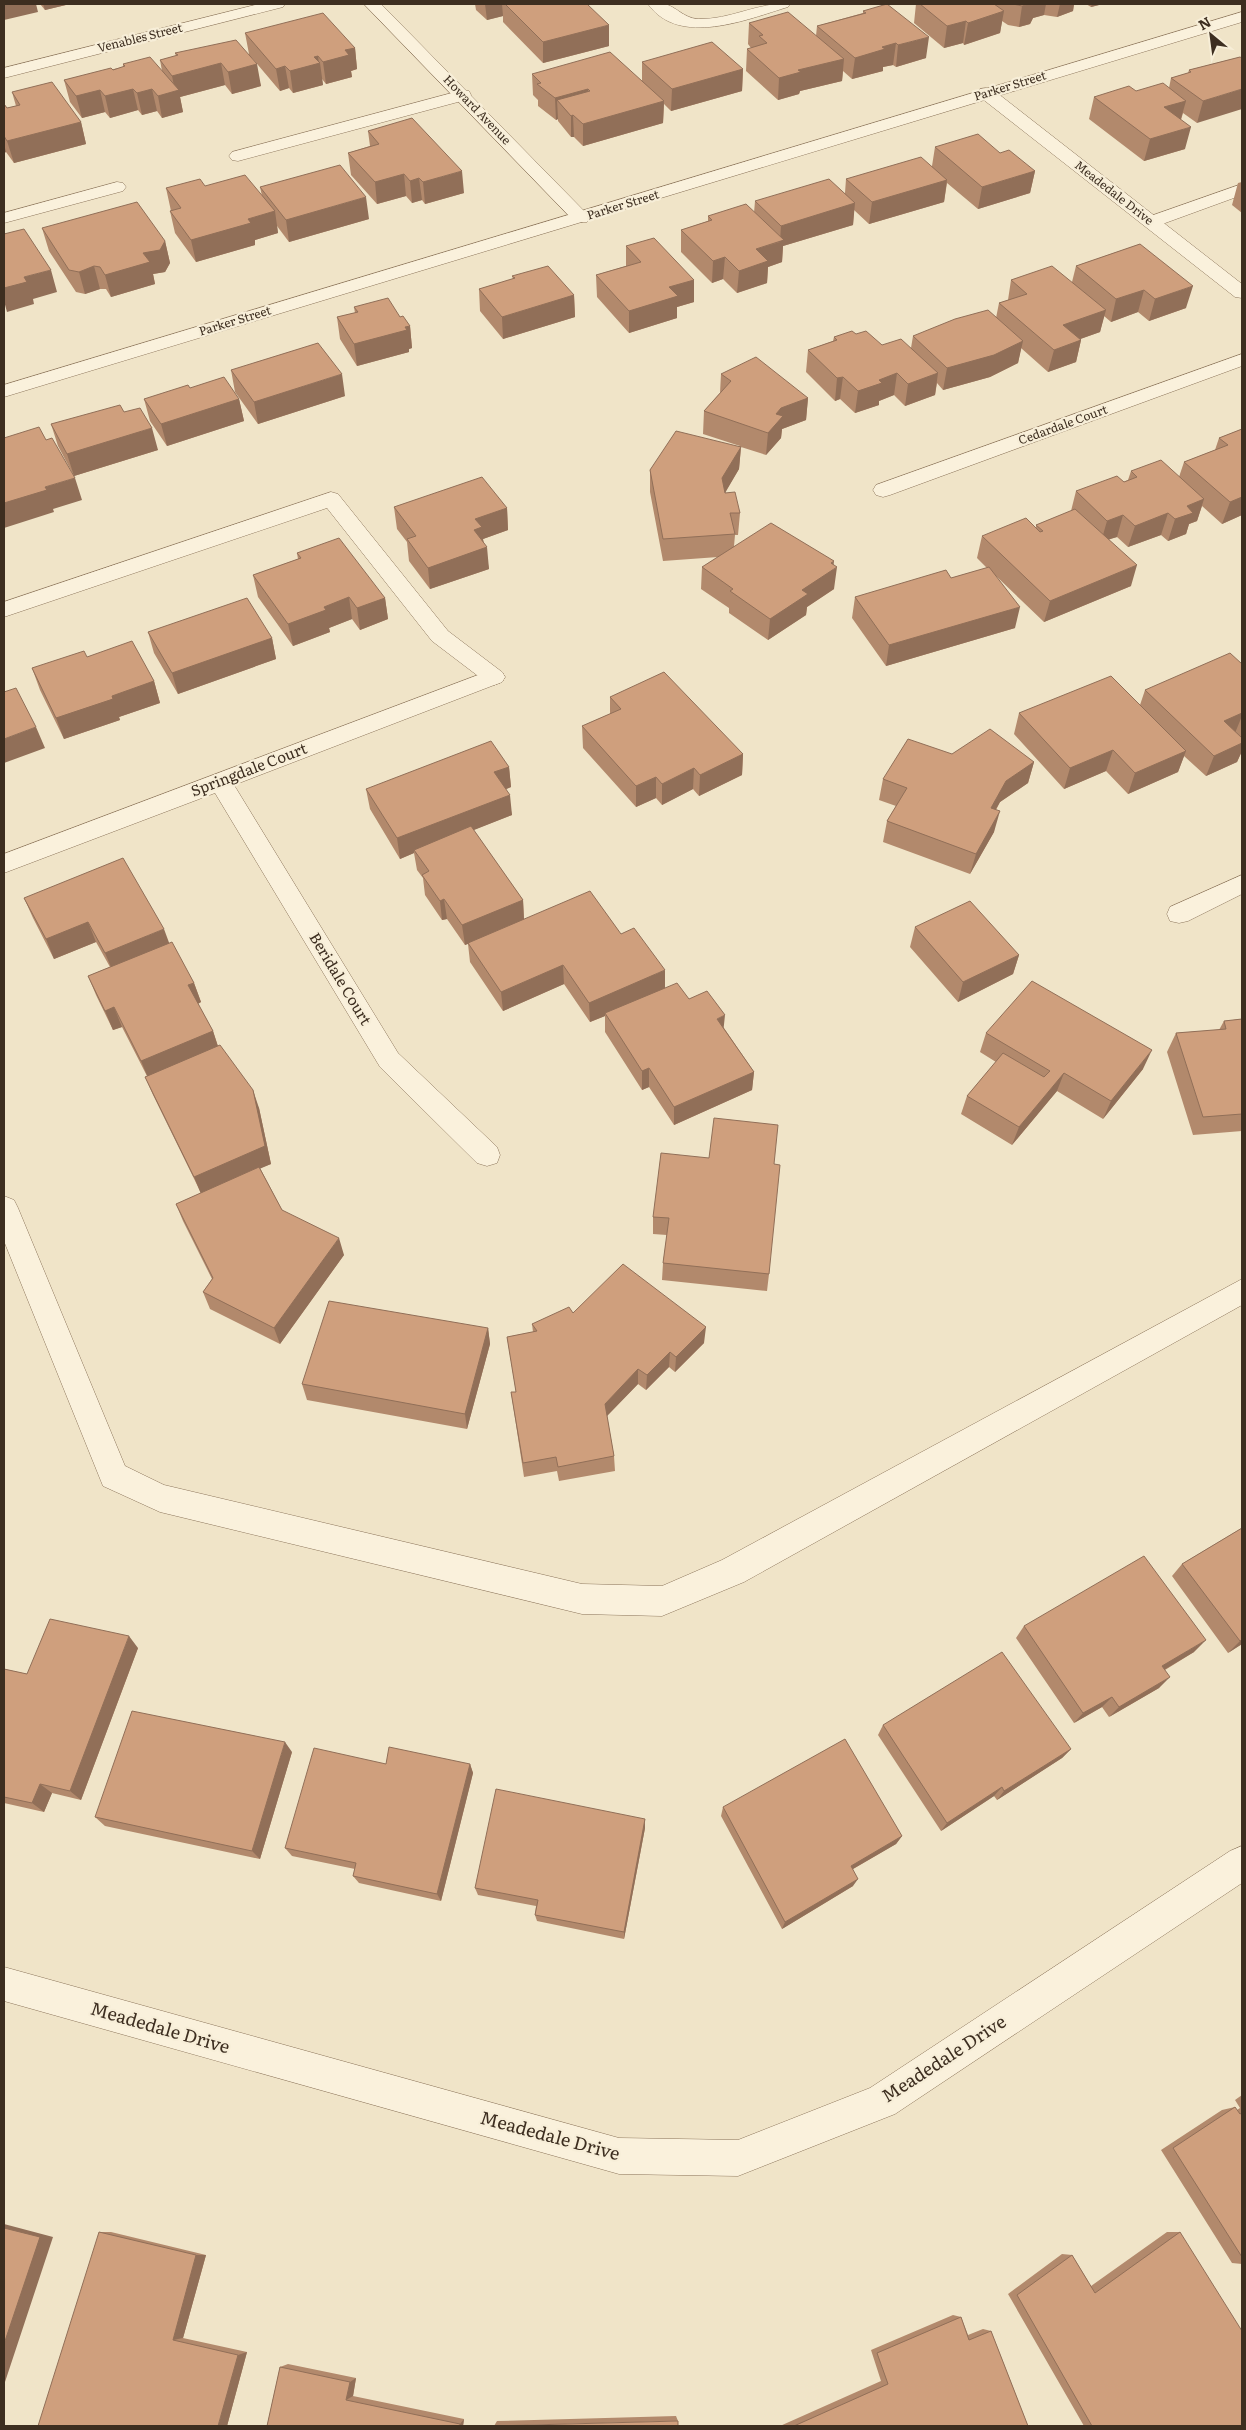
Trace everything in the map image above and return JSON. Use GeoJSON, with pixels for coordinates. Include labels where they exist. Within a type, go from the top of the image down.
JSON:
{"type":"FeatureCollection","features":[{"type":"Feature","properties":{"kind":"street","name":"Venables Street"},"geometry":{"type":"LineString","coordinates":[[4,73],[277,4]]}},
{"type":"Feature","properties":{"kind":"street","name":"Howard Avenue"},"geometry":{"type":"LineString","coordinates":[[372,4],[463,95],[581,218]]}},
{"type":"Feature","properties":{"kind":"street"},"geometry":{"type":"LineString","coordinates":[[656,4],[676,18],[699,23],[734,17],[782,4]]}},
{"type":"Feature","properties":{"kind":"street","name":"Parker Street"},"geometry":{"type":"LineString","coordinates":[[4,391],[1242,17]]}},
{"type":"Feature","properties":{"kind":"street","name":"Meadedale Drive"},"geometry":{"type":"LineString","coordinates":[[986,93],[1242,293]]}},
{"type":"Feature","properties":{"kind":"street"},"geometry":{"type":"LineString","coordinates":[[238,156],[463,95]]}},
{"type":"Feature","properties":{"kind":"street"},"geometry":{"type":"LineString","coordinates":[[4,218],[117,187]]}},
{"type":"Feature","properties":{"kind":"street"},"geometry":{"type":"LineString","coordinates":[[1151,222],[1242,190]]}},
{"type":"Feature","properties":{"kind":"street","name":"Cedardale Court"},"geometry":{"type":"LineString","coordinates":[[883,490],[1242,360]]}},
{"type":"Feature","properties":{"kind":"street","name":"Springdale Court"},"geometry":{"type":"LineString","coordinates":[[4,610],[331,499],[440,636],[494,678],[4,864]]}},
{"type":"Feature","properties":{"kind":"street","name":"Beridale Court"},"geometry":{"type":"LineString","coordinates":[[220,781],[389,1060],[487,1155]]}},
{"type":"Feature","properties":{"kind":"street"},"geometry":{"type":"LineString","coordinates":[[1179,914],[1242,884]]}},
{"type":"Feature","properties":{"kind":"street"},"geometry":{"type":"LineString","coordinates":[[4,1208],[114,1476],[160,1498],[582,1599],[662,1602],[733,1571],[1242,1291]]}},
{"type":"Feature","properties":{"kind":"street","name":"Meadedale Drive"},"geometry":{"type":"LineString","coordinates":[[4,1984],[619,2156],[738,2158],[882,2101],[1242,1862]]}},
{"type":"Feature","properties":{"kind":"building"},"geometry":{"type":"Polygon","coordinates":[[[505,4],[587,4],[609,25],[543,42],[505,4]]]}},
{"type":"Feature","properties":{"kind":"building"},"geometry":{"type":"Polygon","coordinates":[[[887,4],[929,37],[898,45],[896,43],[882,47],[885,49],[855,58],[817,26],[866,13],[863,11],[887,4]]]}},
{"type":"Feature","properties":{"kind":"building"},"geometry":{"type":"Polygon","coordinates":[[[920,4],[994,4],[1004,11],[968,23],[966,21],[947,26],[920,4]]]}},
{"type":"Feature","properties":{"kind":"building"},"geometry":{"type":"Polygon","coordinates":[[[1013,4],[1030,4],[1022,6],[1013,4]]]}},
{"type":"Feature","properties":{"kind":"building"},"geometry":{"type":"Polygon","coordinates":[[[788,12],[844,59],[798,70],[801,72],[779,78],[747,49],[767,43],[759,36],[763,35],[749,23],[788,12]]]}},
{"type":"Feature","properties":{"kind":"building"},"geometry":{"type":"Polygon","coordinates":[[[323,13],[355,48],[345,50],[349,55],[323,62],[318,56],[314,57],[320,63],[290,71],[285,66],[276,69],[245,33],[323,13]]]}},
{"type":"Feature","properties":{"kind":"building"},"geometry":{"type":"Polygon","coordinates":[[[236,40],[257,64],[228,72],[221,63],[172,76],[160,60],[178,55],[175,53],[236,40]]]}},
{"type":"Feature","properties":{"kind":"building"},"geometry":{"type":"Polygon","coordinates":[[[712,42],[743,69],[672,89],[642,62],[712,42]]]}},
{"type":"Feature","properties":{"kind":"building"},"geometry":{"type":"Polygon","coordinates":[[[610,52],[664,101],[583,124],[573,115],[571,116],[557,100],[590,91],[588,89],[555,98],[537,84],[541,83],[532,74],[610,52]]]}},
{"type":"Feature","properties":{"kind":"building"},"geometry":{"type":"Polygon","coordinates":[[[150,57],[179,90],[158,96],[152,89],[137,93],[133,89],[105,96],[100,90],[76,96],[64,80],[111,68],[113,70],[125,66],[123,64],[150,57]]]}},
{"type":"Feature","properties":{"kind":"building"},"geometry":{"type":"Polygon","coordinates":[[[1242,58],[1242,89],[1203,101],[1171,78],[1191,72],[1189,70],[1242,58]]]}},
{"type":"Feature","properties":{"kind":"building"},"geometry":{"type":"Polygon","coordinates":[[[52,82],[81,122],[7,141],[4,136],[4,104],[7,108],[20,105],[12,92],[52,82]]]}},
{"type":"Feature","properties":{"kind":"building"},"geometry":{"type":"Polygon","coordinates":[[[1163,83],[1186,101],[1164,107],[1191,127],[1150,139],[1094,97],[1129,86],[1136,91],[1163,83]]]}},
{"type":"Feature","properties":{"kind":"building"},"geometry":{"type":"Polygon","coordinates":[[[412,118],[462,171],[423,182],[419,178],[410,181],[404,174],[375,182],[348,153],[379,144],[368,131],[412,118]]]}},
{"type":"Feature","properties":{"kind":"building"},"geometry":{"type":"Polygon","coordinates":[[[978,134],[1000,153],[1009,150],[1035,171],[982,187],[935,147],[978,134]]]}},
{"type":"Feature","properties":{"kind":"building"},"geometry":{"type":"Polygon","coordinates":[[[921,157],[947,180],[872,202],[846,179],[921,157]]]}},
{"type":"Feature","properties":{"kind":"building"},"geometry":{"type":"Polygon","coordinates":[[[340,165],[366,197],[286,220],[260,187],[340,165]]]}},
{"type":"Feature","properties":{"kind":"building"},"geometry":{"type":"Polygon","coordinates":[[[245,175],[275,211],[248,219],[251,223],[191,240],[170,211],[181,208],[166,188],[200,179],[205,186],[245,175]]]}},
{"type":"Feature","properties":{"kind":"building"},"geometry":{"type":"Polygon","coordinates":[[[829,179],[855,203],[781,226],[755,201],[829,179]]]}},
{"type":"Feature","properties":{"kind":"building"},"geometry":{"type":"Polygon","coordinates":[[[137,202],[165,241],[160,250],[143,253],[150,262],[105,275],[100,267],[94,266],[79,272],[69,270],[42,228],[137,202]]]}},
{"type":"Feature","properties":{"kind":"building"},"geometry":{"type":"Polygon","coordinates":[[[746,204],[784,240],[756,249],[768,261],[739,271],[725,257],[713,261],[681,230],[712,220],[708,216],[746,204]]]}},
{"type":"Feature","properties":{"kind":"building"},"geometry":{"type":"Polygon","coordinates":[[[24,229],[51,270],[24,277],[27,282],[4,288],[4,234],[24,229]]]}},
{"type":"Feature","properties":{"kind":"building"},"geometry":{"type":"Polygon","coordinates":[[[654,238],[694,280],[669,287],[678,296],[629,311],[596,275],[641,262],[626,246],[654,238]]]}},
{"type":"Feature","properties":{"kind":"building"},"geometry":{"type":"Polygon","coordinates":[[[1140,244],[1193,286],[1155,299],[1144,290],[1116,299],[1076,266],[1140,244]]]}},
{"type":"Feature","properties":{"kind":"building"},"geometry":{"type":"Polygon","coordinates":[[[548,266],[574,295],[502,317],[479,289],[515,278],[512,276],[548,266]]]}},
{"type":"Feature","properties":{"kind":"building"},"geometry":{"type":"Polygon","coordinates":[[[1052,266],[1106,310],[1063,325],[1081,340],[1054,350],[999,303],[1027,294],[1011,280],[1052,266]]]}},
{"type":"Feature","properties":{"kind":"building"},"geometry":{"type":"Polygon","coordinates":[[[388,298],[400,317],[403,316],[410,326],[405,327],[407,330],[354,344],[337,317],[358,312],[354,307],[388,298]]]}},
{"type":"Feature","properties":{"kind":"building"},"geometry":{"type":"Polygon","coordinates":[[[988,310],[1023,341],[994,355],[947,368],[913,336],[955,319],[988,310]]]}},
{"type":"Feature","properties":{"kind":"building"},"geometry":{"type":"Polygon","coordinates":[[[852,331],[856,334],[866,331],[882,345],[901,339],[938,373],[908,384],[897,373],[879,380],[882,383],[858,391],[843,377],[837,378],[808,350],[837,340],[834,337],[852,331]]]}},
{"type":"Feature","properties":{"kind":"building"},"geometry":{"type":"Polygon","coordinates":[[[318,343],[342,374],[254,402],[231,370],[318,343]]]}},
{"type":"Feature","properties":{"kind":"building"},"geometry":{"type":"Polygon","coordinates":[[[756,357],[808,398],[781,408],[776,414],[783,416],[768,433],[704,411],[731,381],[721,374],[756,357]]]}},
{"type":"Feature","properties":{"kind":"building"},"geometry":{"type":"Polygon","coordinates":[[[224,377],[239,399],[161,424],[144,399],[188,385],[190,388],[224,377]]]}},
{"type":"Feature","properties":{"kind":"building"},"geometry":{"type":"Polygon","coordinates":[[[120,405],[124,412],[140,408],[152,428],[67,454],[51,424],[120,405]]]}},
{"type":"Feature","properties":{"kind":"building"},"geometry":{"type":"Polygon","coordinates":[[[39,427],[46,440],[52,438],[75,478],[45,487],[47,490],[4,503],[4,438],[39,427]]]}},
{"type":"Feature","properties":{"kind":"building"},"geometry":{"type":"Polygon","coordinates":[[[1242,429],[1242,497],[1230,502],[1184,462],[1228,445],[1219,438],[1242,429]]]}},
{"type":"Feature","properties":{"kind":"building"},"geometry":{"type":"Polygon","coordinates":[[[676,431],[741,447],[722,478],[725,493],[735,492],[740,513],[730,513],[735,534],[663,539],[650,470],[676,431]]]}},
{"type":"Feature","properties":{"kind":"building"},"geometry":{"type":"Polygon","coordinates":[[[1161,460],[1204,499],[1187,506],[1193,513],[1175,519],[1168,513],[1135,526],[1123,515],[1107,521],[1076,491],[1117,476],[1124,482],[1137,477],[1131,471],[1161,460]]]}},
{"type":"Feature","properties":{"kind":"building"},"geometry":{"type":"Polygon","coordinates":[[[482,477],[507,508],[475,519],[482,527],[474,530],[487,547],[428,568],[407,539],[416,536],[394,507],[482,477]]]}},
{"type":"Feature","properties":{"kind":"building"},"geometry":{"type":"Polygon","coordinates":[[[1075,509],[1137,565],[1050,601],[982,536],[1026,518],[1040,532],[1043,531],[1036,525],[1075,509]]]}},
{"type":"Feature","properties":{"kind":"building"},"geometry":{"type":"Polygon","coordinates":[[[771,523],[834,561],[831,563],[837,567],[802,590],[808,594],[770,619],[730,591],[733,589],[702,567],[771,523]]]}},
{"type":"Feature","properties":{"kind":"building"},"geometry":{"type":"Polygon","coordinates":[[[339,538],[385,598],[357,608],[349,597],[324,607],[326,610],[288,624],[253,575],[301,558],[297,553],[339,538]]]}},
{"type":"Feature","properties":{"kind":"building"},"geometry":{"type":"Polygon","coordinates":[[[989,567],[1020,607],[889,645],[855,597],[946,570],[951,578],[989,567]]]}},
{"type":"Feature","properties":{"kind":"building"},"geometry":{"type":"Polygon","coordinates":[[[247,598],[272,638],[172,673],[148,632],[247,598]]]}},
{"type":"Feature","properties":{"kind":"building"},"geometry":{"type":"Polygon","coordinates":[[[132,641],[154,681],[112,696],[113,699],[56,718],[32,668],[84,651],[87,657],[132,641]]]}},
{"type":"Feature","properties":{"kind":"building"},"geometry":{"type":"Polygon","coordinates":[[[1230,653],[1242,664],[1242,713],[1224,721],[1242,738],[1242,743],[1214,756],[1145,690],[1230,653]]]}},
{"type":"Feature","properties":{"kind":"building"},"geometry":{"type":"Polygon","coordinates":[[[664,672],[743,754],[700,775],[694,768],[662,784],[656,777],[636,786],[582,726],[621,709],[610,697],[664,672]]]}},
{"type":"Feature","properties":{"kind":"building"},"geometry":{"type":"Polygon","coordinates":[[[1111,676],[1186,751],[1135,773],[1113,750],[1070,768],[1019,713],[1111,676]]]}},
{"type":"Feature","properties":{"kind":"building"},"geometry":{"type":"Polygon","coordinates":[[[16,688],[36,727],[4,739],[4,692],[16,688]]]}},
{"type":"Feature","properties":{"kind":"building"},"geometry":{"type":"Polygon","coordinates":[[[990,729],[1034,762],[1006,781],[991,808],[1000,811],[976,854],[887,821],[907,788],[883,779],[908,739],[952,754],[990,729]]]}},
{"type":"Feature","properties":{"kind":"building"},"geometry":{"type":"Polygon","coordinates":[[[491,741],[509,767],[494,772],[510,795],[397,838],[366,789],[491,741]]]}},
{"type":"Feature","properties":{"kind":"building"},"geometry":{"type":"Polygon","coordinates":[[[471,826],[523,900],[462,925],[444,899],[440,901],[422,875],[429,871],[414,850],[471,826]]]}},
{"type":"Feature","properties":{"kind":"building"},"geometry":{"type":"Polygon","coordinates":[[[123,858],[164,929],[105,953],[88,922],[46,939],[24,898],[123,858]]]}},
{"type":"Feature","properties":{"kind":"building"},"geometry":{"type":"Polygon","coordinates":[[[590,891],[621,934],[634,928],[665,970],[589,1003],[563,965],[501,992],[468,943],[590,891]]]}},
{"type":"Feature","properties":{"kind":"building"},"geometry":{"type":"Polygon","coordinates":[[[970,901],[1019,955],[963,982],[915,927],[970,901]]]}},
{"type":"Feature","properties":{"kind":"building"},"geometry":{"type":"Polygon","coordinates":[[[172,942],[194,983],[188,985],[213,1031],[141,1061],[114,1007],[105,1011],[88,976],[172,942]]]}},
{"type":"Feature","properties":{"kind":"building"},"geometry":{"type":"Polygon","coordinates":[[[1032,981],[1152,1050],[1111,1101],[1064,1073],[1019,1127],[967,1096],[1003,1053],[1044,1077],[1050,1071],[986,1033],[1032,981]]]}},
{"type":"Feature","properties":{"kind":"building"},"geometry":{"type":"Polygon","coordinates":[[[677,983],[689,999],[707,991],[725,1015],[717,1019],[754,1072],[674,1107],[649,1068],[642,1071],[605,1013],[677,983]]]}},
{"type":"Feature","properties":{"kind":"building"},"geometry":{"type":"Polygon","coordinates":[[[1242,1019],[1242,1114],[1203,1117],[1176,1033],[1226,1029],[1224,1021],[1242,1019]]]}},
{"type":"Feature","properties":{"kind":"building"},"geometry":{"type":"Polygon","coordinates":[[[220,1045],[253,1090],[265,1146],[194,1177],[145,1077],[220,1045]]]}},
{"type":"Feature","properties":{"kind":"building"},"geometry":{"type":"Polygon","coordinates":[[[714,1118],[778,1125],[774,1164],[780,1165],[769,1274],[663,1263],[669,1218],[653,1217],[661,1153],[709,1158],[714,1118]]]}},
{"type":"Feature","properties":{"kind":"building"},"geometry":{"type":"Polygon","coordinates":[[[259,1167],[282,1210],[339,1238],[274,1328],[203,1292],[213,1278],[176,1204],[259,1167]]]}},
{"type":"Feature","properties":{"kind":"building"},"geometry":{"type":"Polygon","coordinates":[[[623,1264],[706,1327],[676,1357],[670,1352],[647,1375],[638,1369],[605,1404],[614,1456],[558,1467],[556,1457],[523,1463],[511,1392],[516,1392],[507,1337],[537,1331],[532,1324],[569,1307],[573,1313],[623,1264]]]}},
{"type":"Feature","properties":{"kind":"building"},"geometry":{"type":"Polygon","coordinates":[[[329,1301],[488,1328],[465,1414],[302,1384],[329,1301]]]}},
{"type":"Feature","properties":{"kind":"building"},"geometry":{"type":"Polygon","coordinates":[[[1242,1528],[1242,1640],[1240,1641],[1182,1564],[1242,1528]]]}},
{"type":"Feature","properties":{"kind":"building"},"geometry":{"type":"Polygon","coordinates":[[[1144,1556],[1206,1640],[1162,1666],[1170,1677],[1119,1707],[1112,1697],[1083,1713],[1024,1626],[1144,1556]]]}},
{"type":"Feature","properties":{"kind":"building"},"geometry":{"type":"Polygon","coordinates":[[[50,1619],[129,1636],[70,1791],[40,1784],[32,1803],[4,1797],[4,1669],[27,1674],[50,1619]]]}},
{"type":"Feature","properties":{"kind":"building"},"geometry":{"type":"Polygon","coordinates":[[[1002,1652],[1071,1749],[1004,1791],[1002,1787],[947,1823],[883,1725],[1002,1652]]]}},
{"type":"Feature","properties":{"kind":"building"},"geometry":{"type":"Polygon","coordinates":[[[132,1711],[285,1742],[252,1851],[95,1817],[132,1711]]]}},
{"type":"Feature","properties":{"kind":"building"},"geometry":{"type":"Polygon","coordinates":[[[845,1739],[902,1836],[851,1866],[858,1879],[785,1922],[723,1807],[845,1739]]]}},
{"type":"Feature","properties":{"kind":"building"},"geometry":{"type":"Polygon","coordinates":[[[389,1747],[470,1764],[437,1894],[353,1876],[356,1863],[285,1848],[314,1748],[386,1764],[389,1747]]]}},
{"type":"Feature","properties":{"kind":"building"},"geometry":{"type":"Polygon","coordinates":[[[496,1789],[645,1819],[624,1932],[535,1915],[538,1900],[475,1888],[496,1789]]]}},
{"type":"Feature","properties":{"kind":"building"},"geometry":{"type":"Polygon","coordinates":[[[1235,2107],[1240,2114],[1242,2113],[1242,2257],[1173,2148],[1235,2107]]]}},
{"type":"Feature","properties":{"kind":"building"},"geometry":{"type":"Polygon","coordinates":[[[4,2228],[40,2237],[4,2344],[4,2228]]]}},
{"type":"Feature","properties":{"kind":"building"},"geometry":{"type":"Polygon","coordinates":[[[99,2232],[196,2255],[173,2340],[238,2355],[218,2426],[38,2426],[99,2232]]]}},
{"type":"Feature","properties":{"kind":"building"},"geometry":{"type":"Polygon","coordinates":[[[1180,2232],[1242,2331],[1242,2426],[1092,2426],[1017,2295],[1072,2255],[1095,2293],[1180,2232]]]}},
{"type":"Feature","properties":{"kind":"building"},"geometry":{"type":"Polygon","coordinates":[[[961,2317],[969,2340],[991,2331],[1028,2426],[794,2426],[888,2384],[877,2353],[961,2317]]]}},
{"type":"Feature","properties":{"kind":"building"},"geometry":{"type":"Polygon","coordinates":[[[280,2367],[350,2382],[346,2400],[460,2424],[460,2426],[267,2426],[280,2367]]]}},
{"type":"Feature","properties":{"kind":"building"},"geometry":{"type":"Polygon","coordinates":[[[678,2421],[678,2426],[494,2426],[678,2421]]]}}]}
